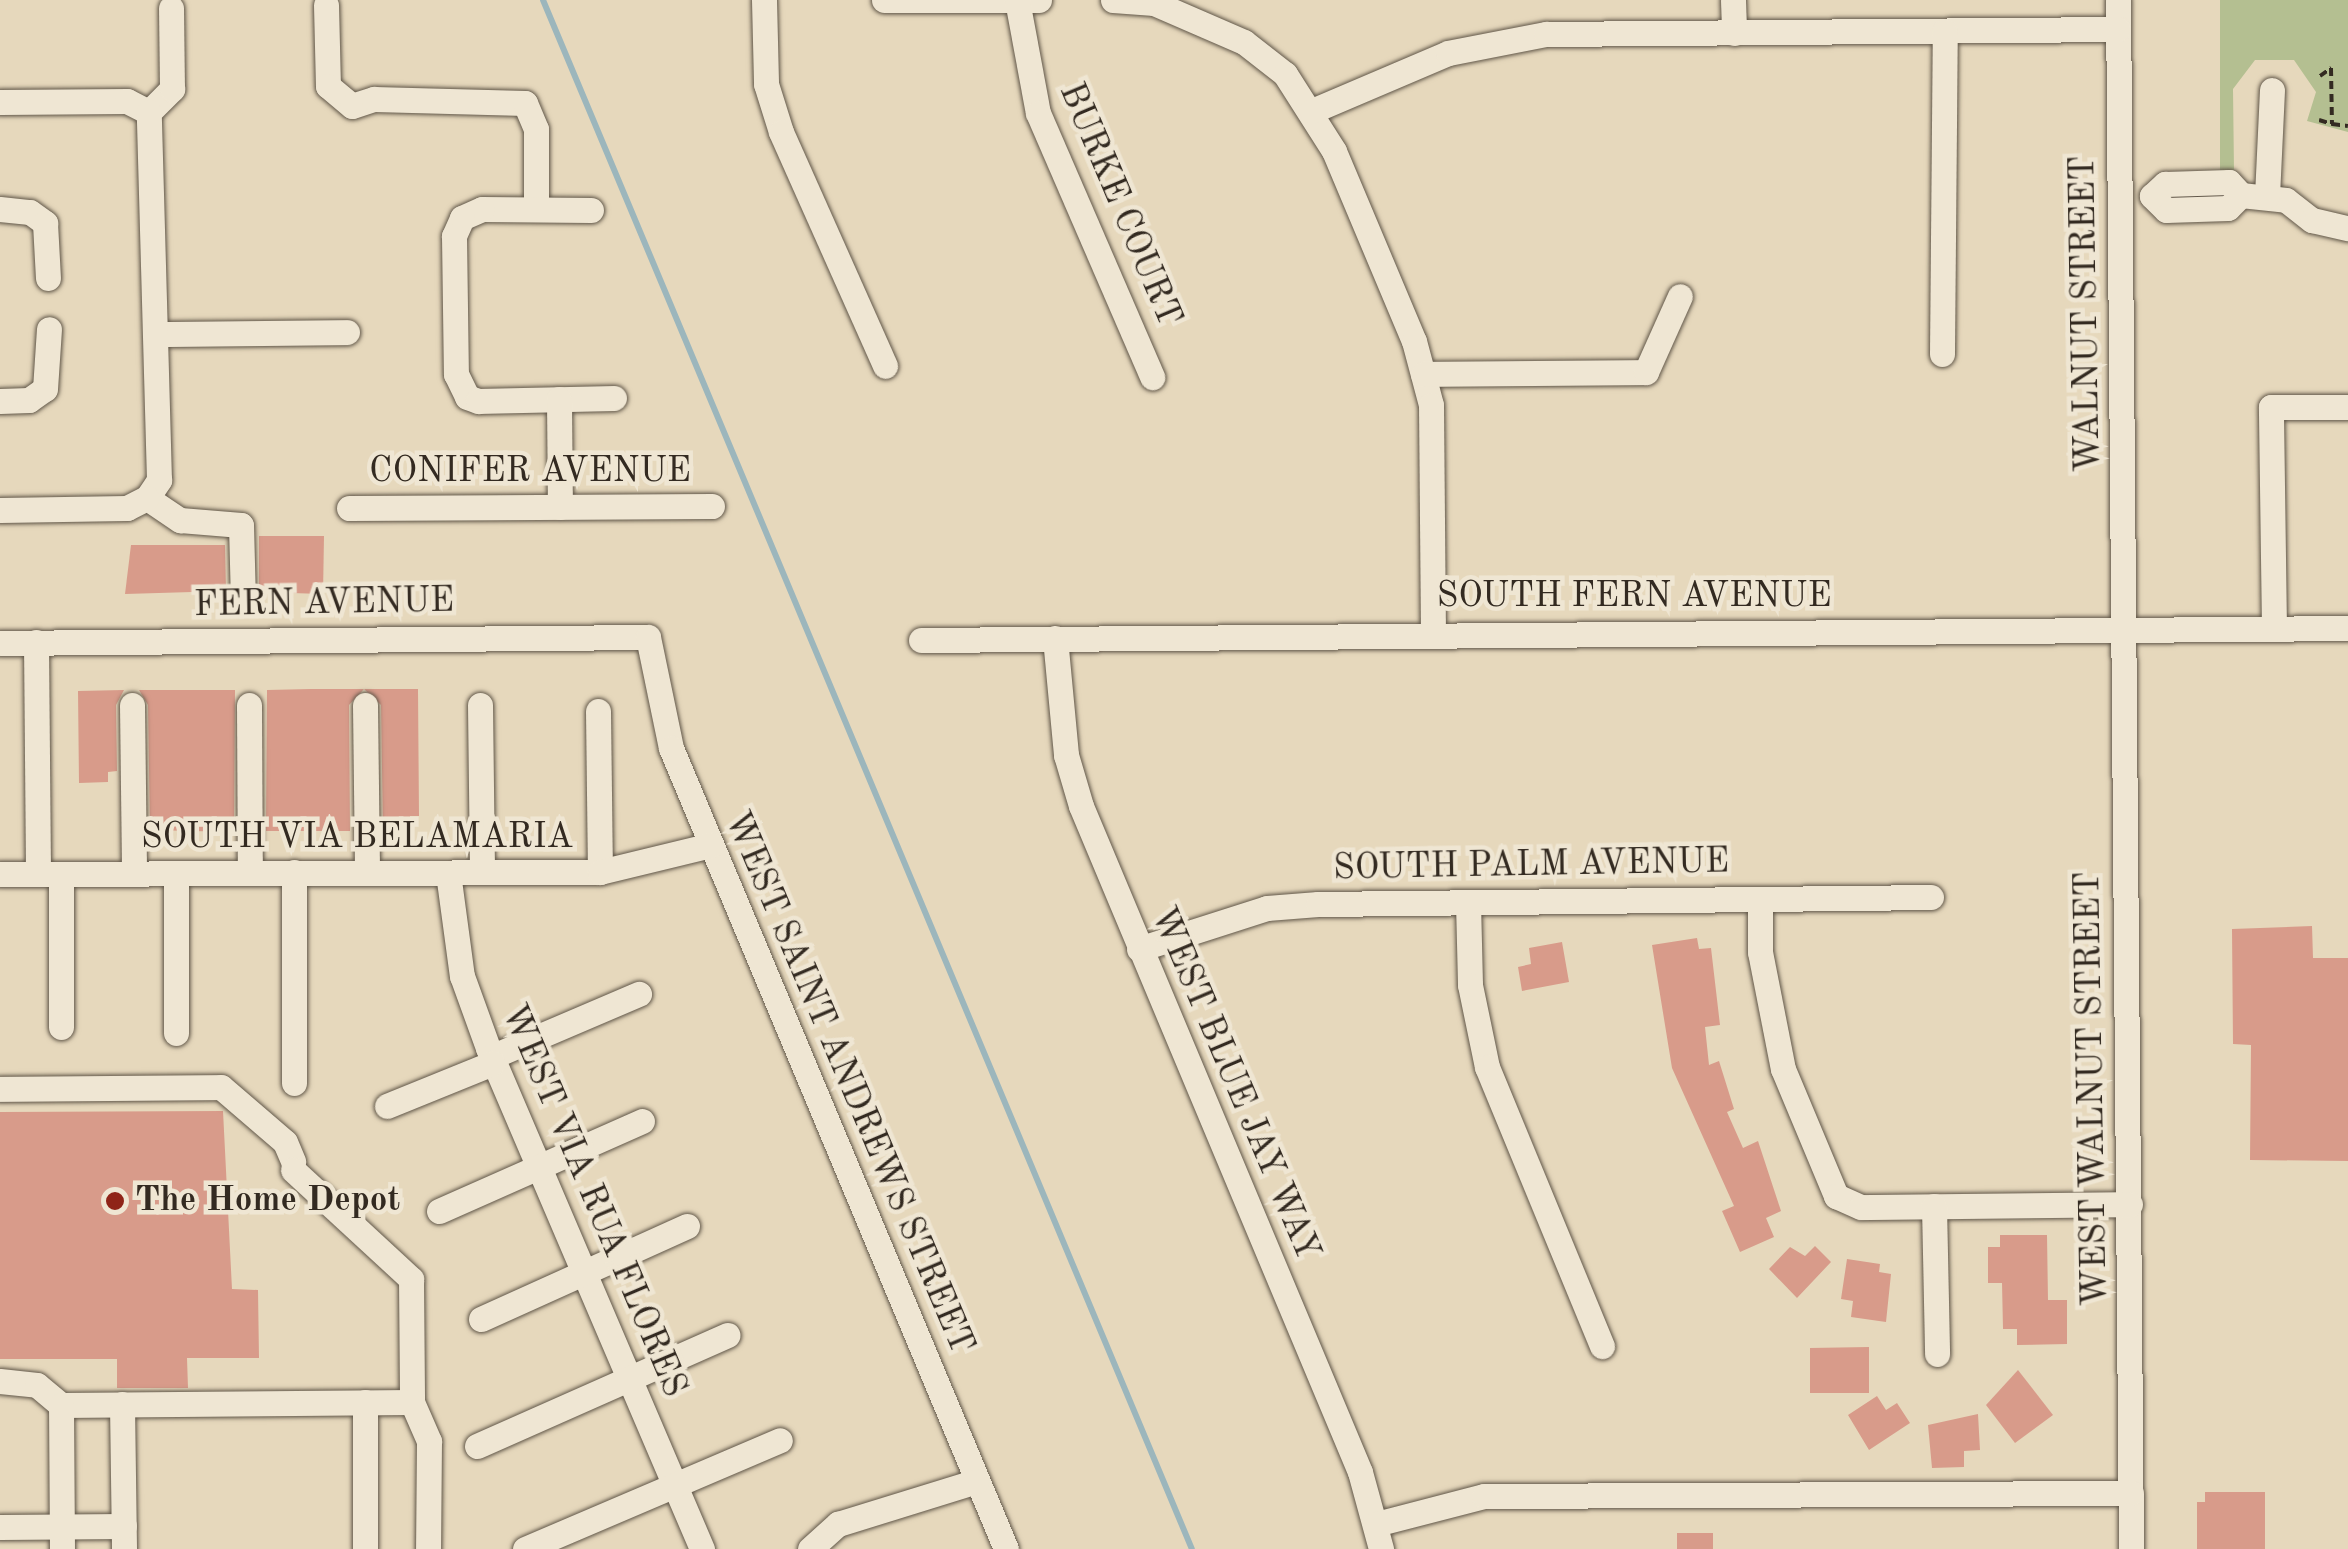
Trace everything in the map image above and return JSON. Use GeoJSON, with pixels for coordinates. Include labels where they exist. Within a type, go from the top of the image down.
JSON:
{"type":"FeatureCollection","features":[{"type":"Feature","properties":{"kind":"street"},"geometry":{"type":"LineString","coordinates":[[764,0],[766,84],[781,132],[885,366]]}},
{"type":"Feature","properties":{"kind":"street"},"geometry":{"type":"LineString","coordinates":[[884,0],[1039,0]]}},
{"type":"Feature","properties":{"kind":"street","name":"BURKE COURT"},"geometry":{"type":"LineString","coordinates":[[1017,0],[1038,114],[1152,377]]}},
{"type":"Feature","properties":{"kind":"street"},"geometry":{"type":"LineString","coordinates":[[1113,0],[1154,3],[1244,42],[1285,74],[1312,111],[1423,374],[1433,437],[1433,633]]}},
{"type":"Feature","properties":{"kind":"street"},"geometry":{"type":"LineString","coordinates":[[1733,0],[1734,33]]}},
{"type":"Feature","properties":{"kind":"street","name":"WALNUT STREET"},"geometry":{"type":"LineString","coordinates":[[2118,0],[2126,628]]}},
{"type":"Feature","properties":{"kind":"street"},"geometry":{"type":"LineString","coordinates":[[326,6],[328,86],[352,106],[374,98],[525,103],[536,129],[536,209]]}},
{"type":"Feature","properties":{"kind":"street"},"geometry":{"type":"LineString","coordinates":[[0,510],[126,508],[147,498],[159,480],[149,112],[172,90],[171,8]]}},
{"type":"Feature","properties":{"kind":"street"},"geometry":{"type":"LineString","coordinates":[[1312,111],[1496,39],[2118,28]]}},
{"type":"Feature","properties":{"kind":"street"},"geometry":{"type":"LineString","coordinates":[[1942,354],[1945,31]]}},
{"type":"Feature","properties":{"kind":"street"},"geometry":{"type":"LineString","coordinates":[[2121,196],[2152,196],[2166,210],[2228,208],[2246,191],[2272,90]]}},
{"type":"Feature","properties":{"kind":"street"},"geometry":{"type":"LineString","coordinates":[[0,102],[126,101],[149,112]]}},
{"type":"Feature","properties":{"kind":"street"},"geometry":{"type":"LineString","coordinates":[[2246,191],[2324,226],[2348,228]]}},
{"type":"Feature","properties":{"kind":"street"},"geometry":{"type":"LineString","coordinates":[[0,209],[30,212],[45,223],[48,278]]}},
{"type":"Feature","properties":{"kind":"street"},"geometry":{"type":"LineString","coordinates":[[591,210],[473,212],[456,228],[456,374],[467,397],[614,398]]}},
{"type":"Feature","properties":{"kind":"street"},"geometry":{"type":"LineString","coordinates":[[1423,374],[1646,372],[1680,296]]}},
{"type":"Feature","properties":{"kind":"street"},"geometry":{"type":"LineString","coordinates":[[0,402],[29,400],[46,389],[48,329]]}},
{"type":"Feature","properties":{"kind":"street"},"geometry":{"type":"LineString","coordinates":[[157,334],[347,332]]}},
{"type":"Feature","properties":{"kind":"street"},"geometry":{"type":"LineString","coordinates":[[559,399],[560,507]]}},
{"type":"Feature","properties":{"kind":"street"},"geometry":{"type":"LineString","coordinates":[[2274,629],[2271,407],[2348,407]]}},
{"type":"Feature","properties":{"kind":"street"},"geometry":{"type":"LineString","coordinates":[[147,498],[180,520],[241,525],[242,600]]}},
{"type":"Feature","properties":{"kind":"street","name":"CONIFER AVENUE"},"geometry":{"type":"LineString","coordinates":[[349,508],[712,506]]}},
{"type":"Feature","properties":{"kind":"street","name":"WEST WALNUT STREET"},"geometry":{"type":"LineString","coordinates":[[2126,628],[2132,1549]]}},
{"type":"Feature","properties":{"kind":"street","name":"SOUTH FERN AVENUE"},"geometry":{"type":"LineString","coordinates":[[921,640],[2348,628]]}},
{"type":"Feature","properties":{"kind":"street","name":"FERN AVENUE"},"geometry":{"type":"LineString","coordinates":[[0,643],[648,638]]}},
{"type":"Feature","properties":{"kind":"street","name":"WEST SAINT ANDREWS STREET"},"geometry":{"type":"LineString","coordinates":[[648,638],[670,748],[1006,1549]]}},
{"type":"Feature","properties":{"kind":"street","name":"WEST BLUE JAY WAY"},"geometry":{"type":"LineString","coordinates":[[1054,638],[1066,755],[1139,949],[1378,1537]]}},
{"type":"Feature","properties":{"kind":"street"},"geometry":{"type":"LineString","coordinates":[[36,642],[60,1027]]}},
{"type":"Feature","properties":{"kind":"street"},"geometry":{"type":"LineString","coordinates":[[132,705],[134,873]]}},
{"type":"Feature","properties":{"kind":"street"},"geometry":{"type":"LineString","coordinates":[[248,705],[250,873]]}},
{"type":"Feature","properties":{"kind":"street"},"geometry":{"type":"LineString","coordinates":[[365,705],[367,872]]}},
{"type":"Feature","properties":{"kind":"street"},"geometry":{"type":"LineString","coordinates":[[480,705],[482,872]]}},
{"type":"Feature","properties":{"kind":"street"},"geometry":{"type":"LineString","coordinates":[[598,711],[600,872]]}},
{"type":"Feature","properties":{"kind":"street","name":"SOUTH VIA BELAMARIA"},"geometry":{"type":"LineString","coordinates":[[0,874],[600,872],[710,844]]}},
{"type":"Feature","properties":{"kind":"street"},"geometry":{"type":"LineString","coordinates":[[294,872],[294,1083]]}},
{"type":"Feature","properties":{"kind":"street"},"geometry":{"type":"LineString","coordinates":[[176,873],[176,1033]]}},
{"type":"Feature","properties":{"kind":"street","name":"WEST VIA RUA FLORES"},"geometry":{"type":"LineString","coordinates":[[448,873],[462,976],[492,1060],[702,1549]]}},
{"type":"Feature","properties":{"kind":"street","name":"SOUTH PALM AVENUE"},"geometry":{"type":"LineString","coordinates":[[1139,949],[1268,908],[1931,896]]}},
{"type":"Feature","properties":{"kind":"street"},"geometry":{"type":"LineString","coordinates":[[1760,899],[1760,952],[1783,1069],[1820,1169],[1836,1196],[1860,1207],[2130,1204]]}},
{"type":"Feature","properties":{"kind":"street"},"geometry":{"type":"LineString","coordinates":[[1468,902],[1470,985],[1488,1067],[1602,1346]]}},
{"type":"Feature","properties":{"kind":"street"},"geometry":{"type":"LineString","coordinates":[[387,1106],[639,994]]}},
{"type":"Feature","properties":{"kind":"street"},"geometry":{"type":"LineString","coordinates":[[0,1089],[221,1087],[285,1142],[293,1166],[411,1279],[412,1402],[429,1441],[428,1549]]}},
{"type":"Feature","properties":{"kind":"street"},"geometry":{"type":"LineString","coordinates":[[439,1211],[642,1121]]}},
{"type":"Feature","properties":{"kind":"street"},"geometry":{"type":"LineString","coordinates":[[1934,1206],[1937,1354]]}},
{"type":"Feature","properties":{"kind":"street"},"geometry":{"type":"LineString","coordinates":[[481,1319],[688,1226]]}},
{"type":"Feature","properties":{"kind":"street"},"geometry":{"type":"LineString","coordinates":[[476,1446],[727,1334]]}},
{"type":"Feature","properties":{"kind":"street"},"geometry":{"type":"LineString","coordinates":[[0,1382],[37,1384],[61,1405],[412,1402]]}},
{"type":"Feature","properties":{"kind":"street"},"geometry":{"type":"LineString","coordinates":[[365,1402],[365,1549]]}},
{"type":"Feature","properties":{"kind":"street"},"geometry":{"type":"LineString","coordinates":[[0,1526],[62,1538],[124,1538],[122,1404]]}},
{"type":"Feature","properties":{"kind":"street"},"geometry":{"type":"LineString","coordinates":[[61,1405],[62,1538]]}},
{"type":"Feature","properties":{"kind":"street"},"geometry":{"type":"LineString","coordinates":[[525,1549],[780,1440]]}},
{"type":"Feature","properties":{"kind":"street"},"geometry":{"type":"LineString","coordinates":[[810,1549],[838,1524],[977,1482]]}},
{"type":"Feature","properties":{"kind":"street"},"geometry":{"type":"LineString","coordinates":[[1378,1537],[1484,1496],[2131,1493]]}},
{"type":"Feature","properties":{"kind":"street"},"geometry":{"type":"LineString","coordinates":[[838,1549],[858,1521]]}},
{"type":"Feature","properties":{"kind":"path"},"geometry":{"type":"LineString","coordinates":[[2320,76],[2331,68],[2332,124]]}},
{"type":"Feature","properties":{"kind":"path"},"geometry":{"type":"LineString","coordinates":[[2320,120],[2348,126]]}},
{"type":"Feature","properties":{"kind":"green space"},"geometry":{"type":"Polygon","coordinates":[[[2220,0],[2348,0],[2348,132],[2307,121],[2316,92],[2294,60],[2255,60],[2233,89],[2234,171],[2220,171],[2220,0]]]}},
{"type":"Feature","properties":{"kind":"building"},"geometry":{"type":"Polygon","coordinates":[[[259,536],[324,536],[323,594],[259,592],[259,536]]]}},
{"type":"Feature","properties":{"kind":"building"},"geometry":{"type":"Polygon","coordinates":[[[131,545],[225,545],[226,591],[125,594],[131,545]]]}},
{"type":"Feature","properties":{"kind":"building"},"geometry":{"type":"Polygon","coordinates":[[[364,689],[349,705],[350,831],[266,831],[267,690],[364,689]]]}},
{"type":"Feature","properties":{"kind":"building"},"geometry":{"type":"Polygon","coordinates":[[[364,689],[418,689],[419,816],[410,816],[410,828],[383,830],[381,705],[364,689]]]}},
{"type":"Feature","properties":{"kind":"building"},"geometry":{"type":"Polygon","coordinates":[[[124,690],[116,705],[117,771],[108,772],[108,782],[79,783],[78,691],[124,690]]]}},
{"type":"Feature","properties":{"kind":"building"},"geometry":{"type":"Polygon","coordinates":[[[139,690],[235,690],[234,832],[150,830],[148,705],[139,690]]]}},
{"type":"Feature","properties":{"kind":"building"},"geometry":{"type":"Polygon","coordinates":[[[2312,926],[2313,958],[2348,958],[2348,1161],[2250,1160],[2251,1045],[2233,1044],[2232,929],[2312,926]]]}},
{"type":"Feature","properties":{"kind":"building"},"geometry":{"type":"Polygon","coordinates":[[[1697,938],[1699,949],[1711,948],[1720,1025],[1705,1027],[1709,1065],[1719,1061],[1734,1109],[1727,1112],[1743,1148],[1758,1141],[1781,1211],[1766,1218],[1774,1237],[1740,1252],[1722,1211],[1734,1206],[1672,1068],[1652,945],[1697,938]]]}},
{"type":"Feature","properties":{"kind":"building"},"geometry":{"type":"Polygon","coordinates":[[[1562,942],[1569,982],[1522,991],[1518,967],[1531,964],[1529,948],[1562,942]]]}},
{"type":"Feature","properties":{"kind":"building","name":"The Home Depot"},"geometry":{"type":"Polygon","coordinates":[[[223,1111],[232,1289],[258,1290],[259,1358],[187,1358],[188,1388],[117,1388],[117,1359],[0,1359],[0,1112],[223,1111]]]}},
{"type":"Feature","properties":{"kind":"building"},"geometry":{"type":"Polygon","coordinates":[[[2000,1235],[2047,1235],[2048,1300],[2067,1300],[2067,1344],[2017,1345],[2017,1329],[2003,1329],[2002,1283],[1988,1283],[1988,1247],[2000,1247],[2000,1235]]]}},
{"type":"Feature","properties":{"kind":"building"},"geometry":{"type":"Polygon","coordinates":[[[1815,1246],[1831,1262],[1797,1298],[1769,1269],[1790,1247],[1805,1256],[1815,1246]]]}},
{"type":"Feature","properties":{"kind":"building"},"geometry":{"type":"Polygon","coordinates":[[[1847,1259],[1880,1264],[1879,1272],[1891,1274],[1886,1322],[1851,1317],[1853,1301],[1841,1299],[1847,1259]]]}},
{"type":"Feature","properties":{"kind":"building"},"geometry":{"type":"Polygon","coordinates":[[[1869,1347],[1869,1393],[1810,1393],[1810,1348],[1869,1347]]]}},
{"type":"Feature","properties":{"kind":"building"},"geometry":{"type":"Polygon","coordinates":[[[2018,1370],[2053,1415],[2015,1443],[1986,1405],[2018,1370]]]}},
{"type":"Feature","properties":{"kind":"building"},"geometry":{"type":"Polygon","coordinates":[[[1877,1396],[1886,1410],[1897,1403],[1910,1423],[1869,1450],[1848,1415],[1877,1396]]]}},
{"type":"Feature","properties":{"kind":"building"},"geometry":{"type":"Polygon","coordinates":[[[1978,1414],[1980,1450],[1964,1451],[1964,1467],[1932,1468],[1928,1425],[1978,1414]]]}},
{"type":"Feature","properties":{"kind":"building"},"geometry":{"type":"Polygon","coordinates":[[[2205,1492],[2265,1492],[2265,1549],[2197,1549],[2197,1502],[2205,1502],[2205,1492]]]}},
{"type":"Feature","properties":{"kind":"building"},"geometry":{"type":"Polygon","coordinates":[[[1677,1533],[1713,1533],[1713,1549],[1677,1549],[1677,1533]]]}},
{"type":"Feature","properties":{"kind":"waterway"},"geometry":{"type":"LineString","coordinates":[[543,0],[1192,1549]]}},
{"type":"Feature","properties":{"kind":"place","name":"The Home Depot"},"geometry":{"type":"Point","coordinates":[115,1201]}}]}
